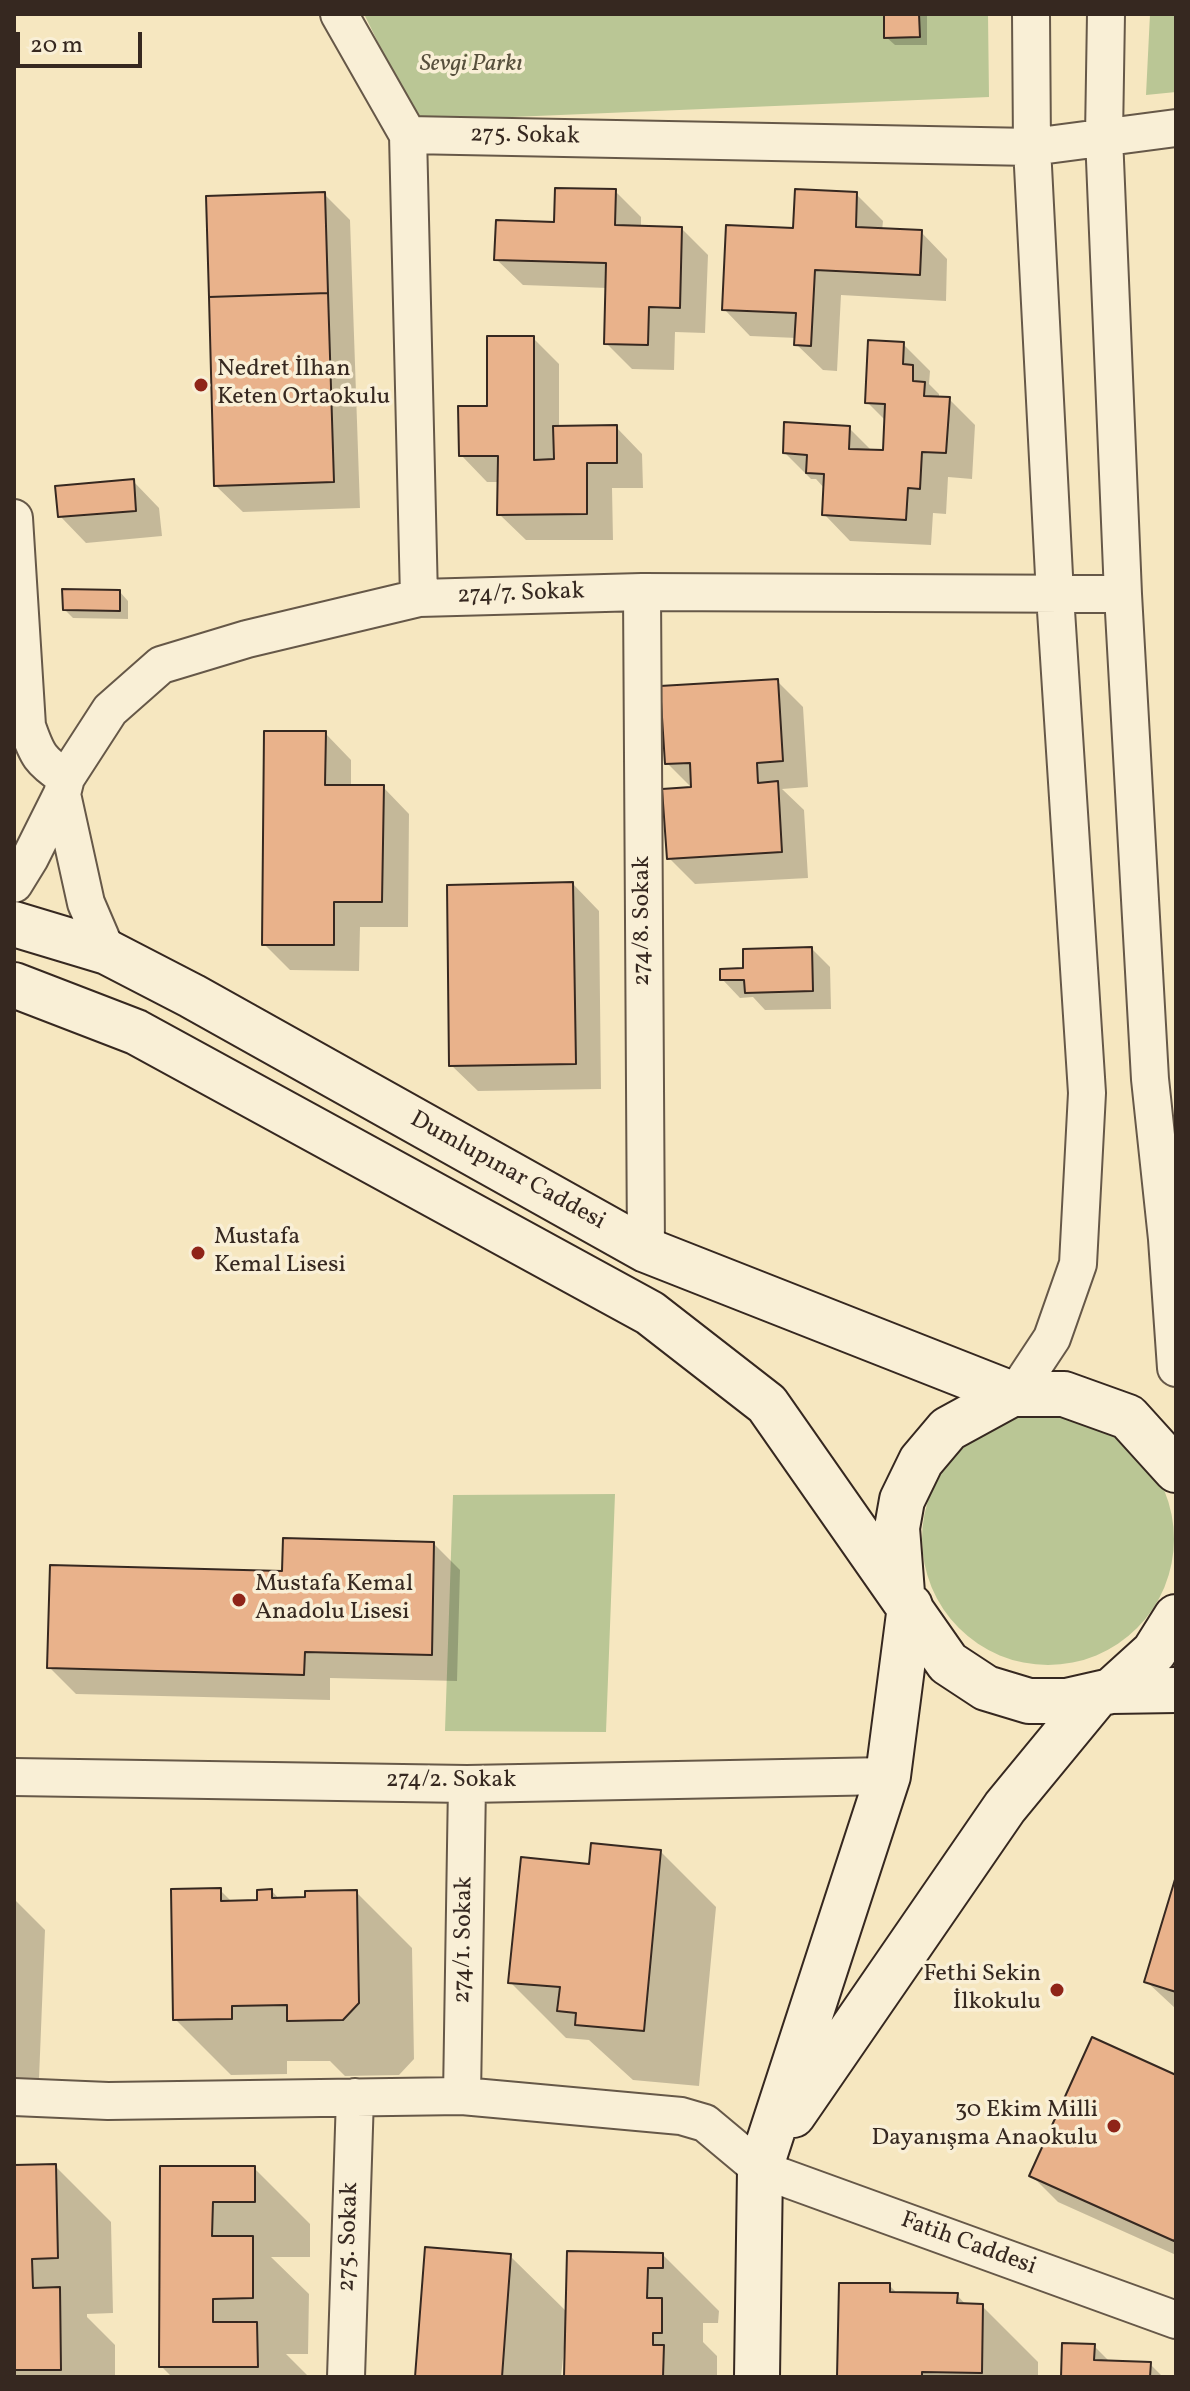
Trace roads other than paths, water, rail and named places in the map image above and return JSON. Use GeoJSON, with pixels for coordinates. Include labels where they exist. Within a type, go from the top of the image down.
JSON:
{"type":"FeatureCollection","features":[{"type":"Feature","properties":{"kind":"main road","name":"Dumlupınar Caddesi"},"geometry":{"type":"LineString","coordinates":[[14,924],[107,952],[192,996],[646,1250],[1014,1394]]}},
{"type":"Feature","properties":{"kind":"main road"},"geometry":{"type":"LineString","coordinates":[[14,985],[136,1032],[650,1313],[767,1404],[948,1663],[986,1688],[1029,1701],[1067,1701],[1104,1693],[1176,1690]]}},
{"type":"Feature","properties":{"kind":"main road"},"geometry":{"type":"LineString","coordinates":[[757,2377],[763,2161],[888,1776],[906,1601],[897,1528],[902,1500],[921,1461],[948,1429],[1014,1394],[1064,1394],[1128,1417],[1176,1470]]}},
{"type":"Feature","properties":{"kind":"main road"},"geometry":{"type":"LineString","coordinates":[[763,2161],[1005,1807],[1104,1693],[1154,1652],[1176,1617]]}},
{"type":"Feature","properties":{"kind":"street"},"geometry":{"type":"LineString","coordinates":[[339,14],[408,135],[419,598]]}},
{"type":"Feature","properties":{"kind":"street"},"geometry":{"type":"LineString","coordinates":[[1014,1394],[1052,1338],[1078,1264],[1087,1093],[1055,595],[1032,147],[1031,14]]}},
{"type":"Feature","properties":{"kind":"street"},"geometry":{"type":"LineString","coordinates":[[1106,14],[1104,136],[1123,594],[1163,1078],[1167,1239],[1176,1368]]}},
{"type":"Feature","properties":{"kind":"street","name":"275. Sokak"},"geometry":{"type":"LineString","coordinates":[[408,135],[1032,147],[1176,128]]}},
{"type":"Feature","properties":{"kind":"street"},"geometry":{"type":"LineString","coordinates":[[14,518],[27,726],[36,753],[64,786],[86,903],[107,952]]}},
{"type":"Feature","properties":{"kind":"street","name":"274/7. Sokak"},"geometry":{"type":"LineString","coordinates":[[14,884],[30,858],[64,786],[110,710],[161,665],[247,639],[419,598],[642,592],[1123,594]]}},
{"type":"Feature","properties":{"kind":"street","name":"274/8. Sokak"},"geometry":{"type":"LineString","coordinates":[[642,592],[646,1250]]}},
{"type":"Feature","properties":{"kind":"street","name":"274/2. Sokak"},"geometry":{"type":"LineString","coordinates":[[14,1777],[467,1784],[888,1776]]}},
{"type":"Feature","properties":{"kind":"street","name":"274/1. Sokak"},"geometry":{"type":"LineString","coordinates":[[462,2096],[467,1784]]}},
{"type":"Feature","properties":{"kind":"street","name":"Fatih Caddesi"},"geometry":{"type":"LineString","coordinates":[[14,2097],[108,2101],[462,2096],[681,2116],[705,2123],[763,2161],[1176,2320]]}},
{"type":"Feature","properties":{"kind":"street","name":"275. Sokak"},"geometry":{"type":"LineString","coordinates":[[346,2377],[355,2097]]}},
{"type":"Feature","properties":{"kind":"place","name":"Nedret İlhan Keten Ortaokulu"},"geometry":{"type":"Point","coordinates":[201,385]}},
{"type":"Feature","properties":{"kind":"place","name":"Mustafa Kemal Lisesi"},"geometry":{"type":"Point","coordinates":[198,1253]}},
{"type":"Feature","properties":{"kind":"place","name":"Mustafa Kemal Anadolu Lisesi"},"geometry":{"type":"Point","coordinates":[239,1600]}},
{"type":"Feature","properties":{"kind":"place","name":"Fethi Sekin İlkokulu"},"geometry":{"type":"Point","coordinates":[1057,1990]}},
{"type":"Feature","properties":{"kind":"place","name":"30 Ekim Milli Dayanışma Anaokulu"},"geometry":{"type":"Point","coordinates":[1114,2126]}},
{"type":"Feature","properties":{"kind":"park label","name":"Sevgi Parkı"},"geometry":{"type":"Point","coordinates":[471,66]}}]}
